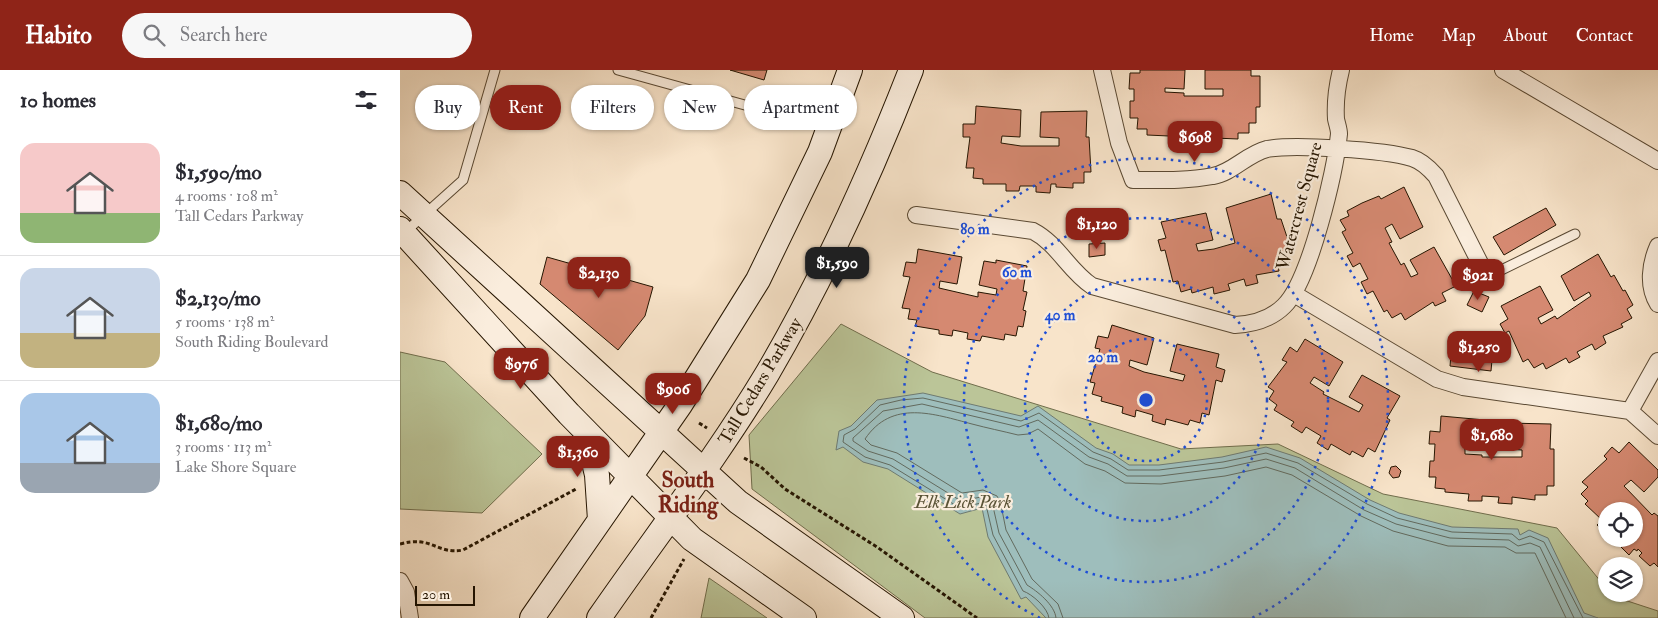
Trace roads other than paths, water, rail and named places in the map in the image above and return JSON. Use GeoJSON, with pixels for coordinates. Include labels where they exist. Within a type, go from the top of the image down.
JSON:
{"type":"FeatureCollection","features":[{"type":"Feature","properties":{"kind":"main road"},"geometry":{"type":"LineString","coordinates":[[532,618],[661,431],[758,280],[820,152],[850,70]]}},
{"type":"Feature","properties":{"kind":"main road","name":"Tall Cedars Parkway"},"geometry":{"type":"LineString","coordinates":[[599,618],[726,439],[767,374],[827,266],[873,166],[911,70]]}},
{"type":"Feature","properties":{"kind":"main road"},"geometry":{"type":"LineString","coordinates":[[400,193],[423,216],[616,388],[738,502],[902,618]]}},
{"type":"Feature","properties":{"kind":"main road"},"geometry":{"type":"LineString","coordinates":[[402,232],[586,432],[692,539],[804,618]]}},
{"type":"Feature","properties":{"kind":"main road"},"geometry":{"type":"LineString","coordinates":[[586,432],[597,475],[600,520]]}},
{"type":"Feature","properties":{"kind":"street"},"geometry":{"type":"LineString","coordinates":[[1102,70],[1119,143],[1133,180],[1184,180],[1216,176],[1253,154],[1268,149],[1336,149],[1413,158],[1427,166],[1436,176],[1487,277]]}},
{"type":"Feature","properties":{"kind":"street","name":"Watercrest Square"},"geometry":{"type":"LineString","coordinates":[[916,215],[1034,231],[1046,237],[1078,277],[1092,286],[1236,326],[1251,324],[1268,318],[1283,307],[1294,294],[1304,276],[1336,149],[1339,132],[1336,118],[1336,88],[1341,70]]}},
{"type":"Feature","properties":{"kind":"street"},"geometry":{"type":"LineString","coordinates":[[1503,70],[1658,161]]}},
{"type":"Feature","properties":{"kind":"street"},"geometry":{"type":"LineString","coordinates":[[1658,246],[1651,265],[1650,275],[1658,304]]}},
{"type":"Feature","properties":{"kind":"street"},"geometry":{"type":"LineString","coordinates":[[1294,294],[1437,379],[1463,387],[1630,411],[1658,436]]}},
{"type":"Feature","properties":{"kind":"street"},"geometry":{"type":"LineString","coordinates":[[1630,411],[1658,361]]}},
{"type":"Feature","properties":{"kind":"street"},"geometry":{"type":"LineString","coordinates":[[400,581],[406,592],[410,618]]}},
{"type":"Feature","properties":{"kind":"lane"},"geometry":{"type":"LineString","coordinates":[[402,232],[463,180],[495,70]]}},
{"type":"Feature","properties":{"kind":"lane"},"geometry":{"type":"LineString","coordinates":[[618,70],[744,105]]}},
{"type":"Feature","properties":{"kind":"lane"},"geometry":{"type":"LineString","coordinates":[[1487,277],[1575,234]]}},
{"type":"Feature","properties":{"kind":"water","name":"Elk Lick Park"},"geometry":{"type":"Polygon","coordinates":[[[923,393],[1021,416],[1038,406],[1096,448],[1113,454],[1129,465],[1159,465],[1222,457],[1266,447],[1300,458],[1370,500],[1399,513],[1452,527],[1518,529],[1520,535],[1529,530],[1548,538],[1584,613],[1598,618],[1046,618],[1026,597],[1021,599],[988,537],[982,508],[960,514],[888,469],[863,462],[843,447],[836,450],[839,431],[851,426],[877,400],[923,393]]]}},
{"type":"Feature","properties":{"kind":"district","name":"South Riding"},"geometry":{"type":"Point","coordinates":[688,492]}}]}
